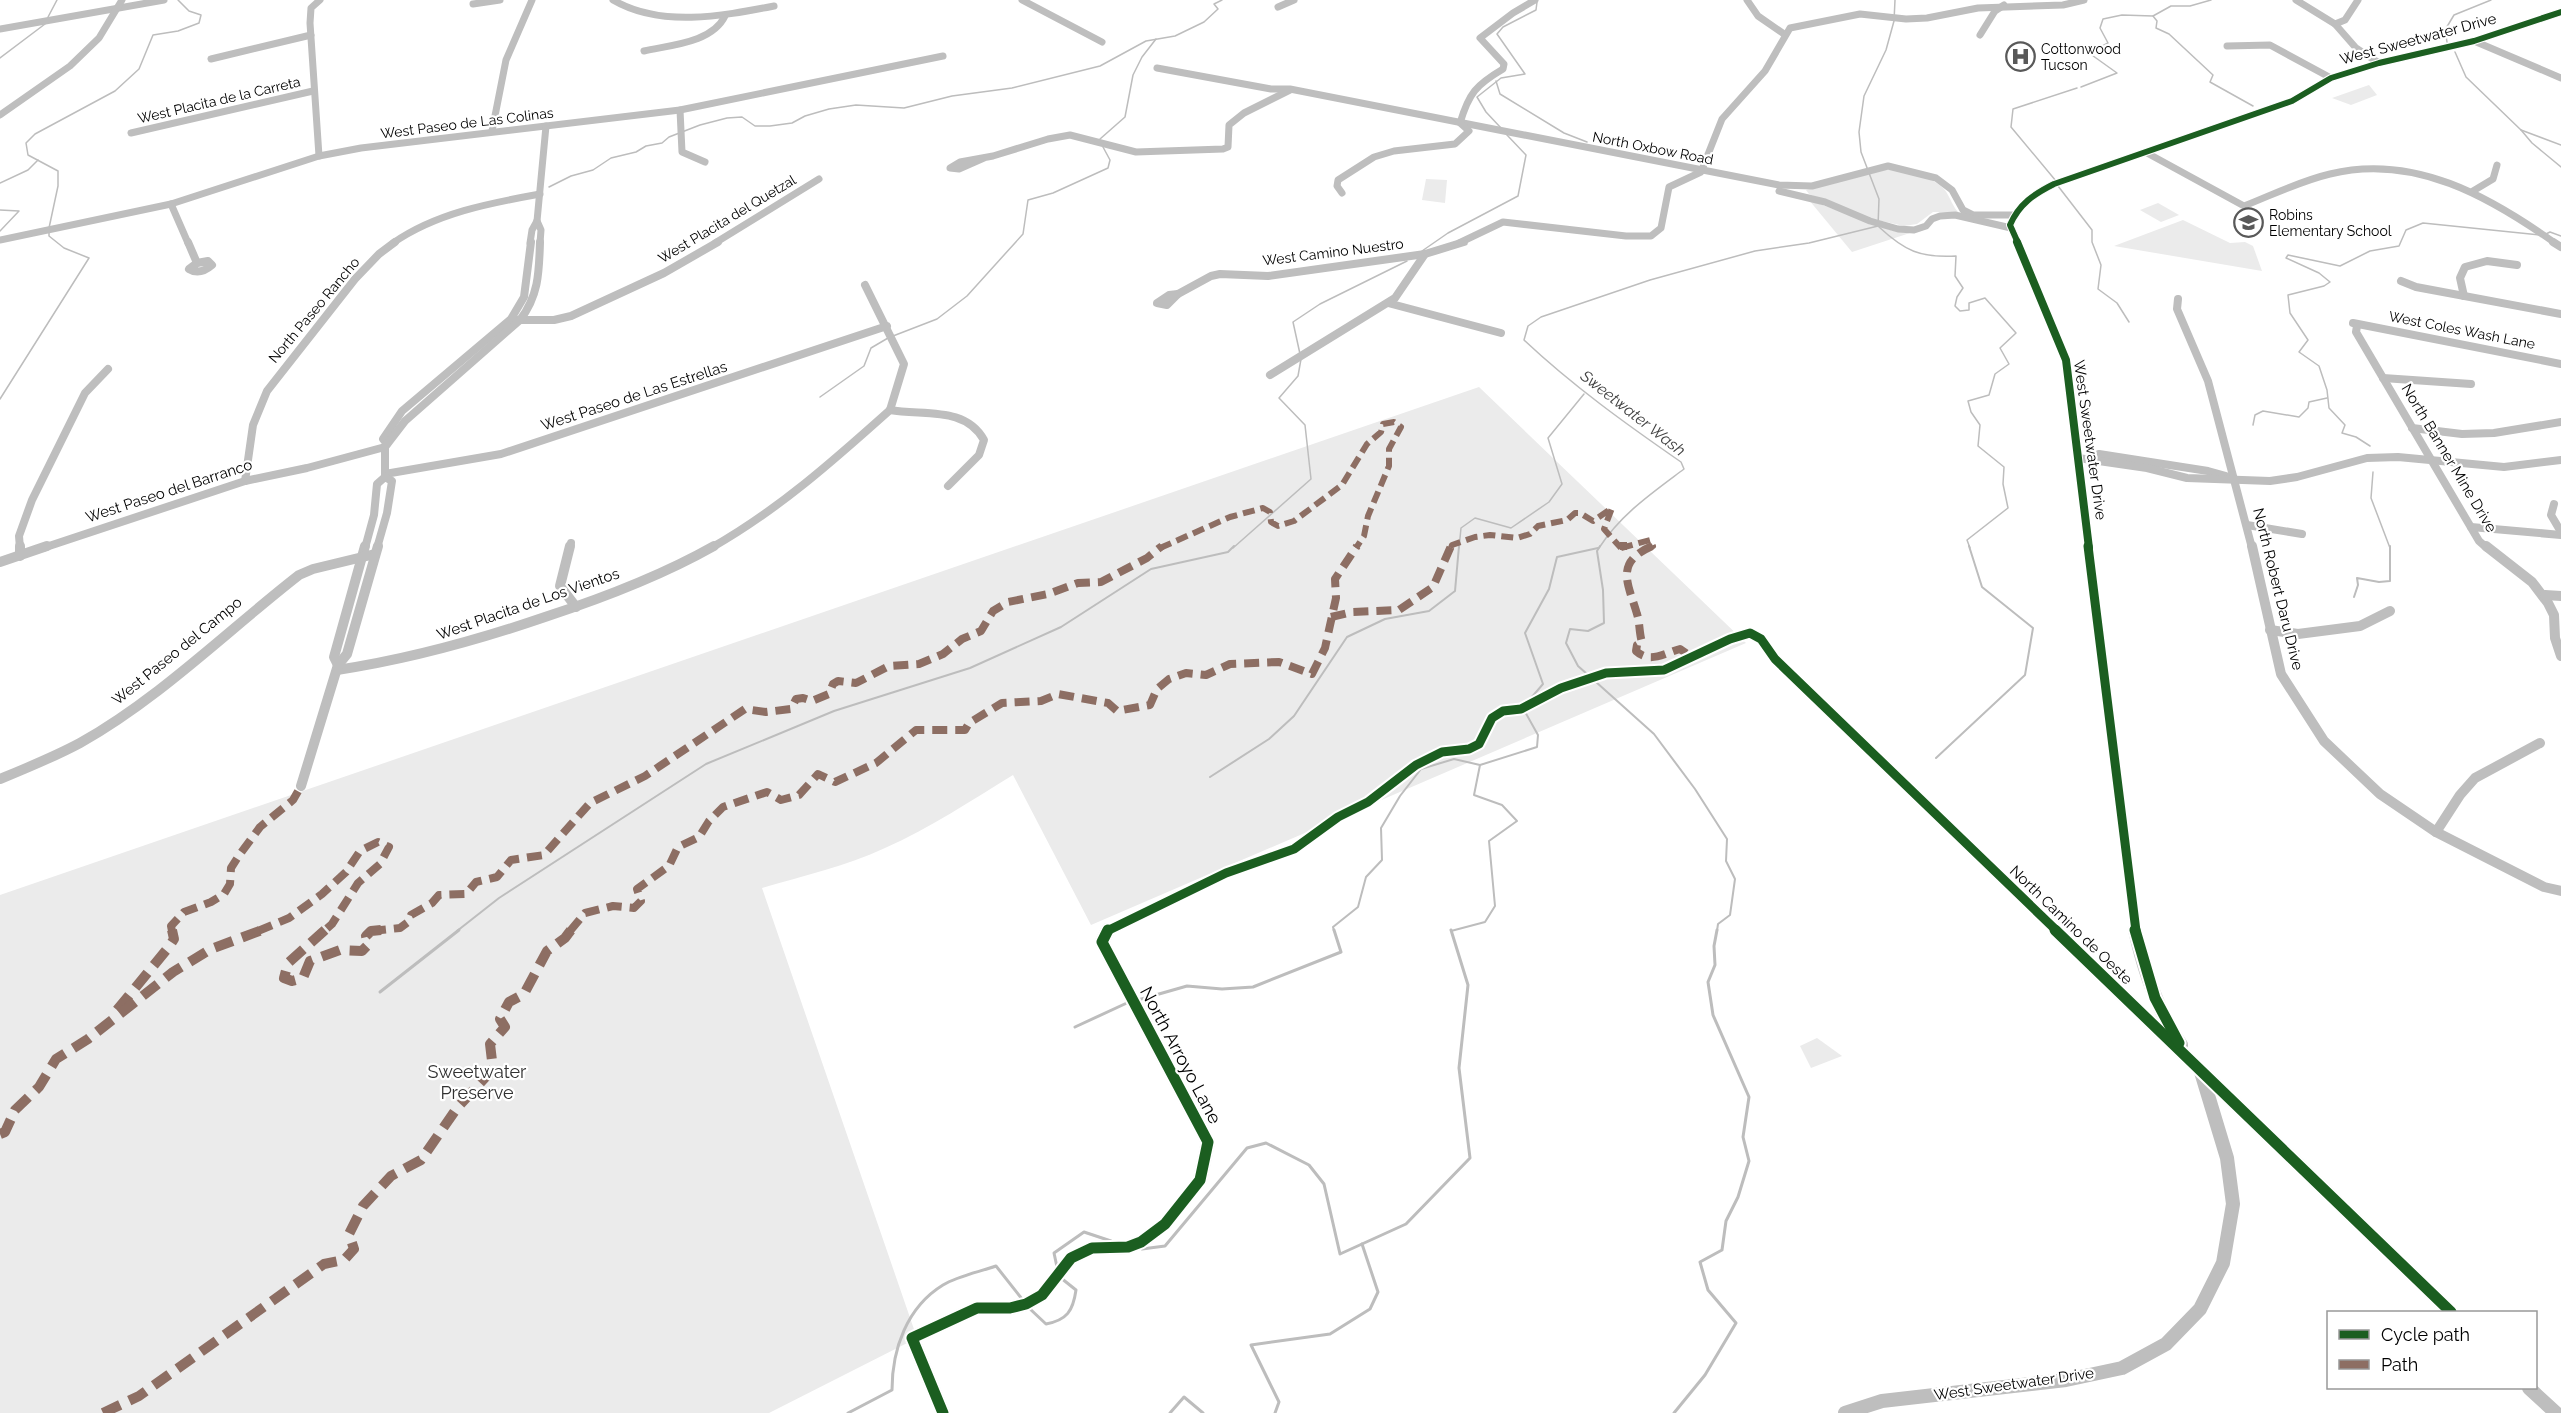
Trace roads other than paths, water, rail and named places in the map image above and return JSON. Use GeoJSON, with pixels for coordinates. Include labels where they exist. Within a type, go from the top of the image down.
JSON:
{"type":"FeatureCollection","features":[{"type":"Feature","properties":{"kind":"street"},"geometry":{"type":"LineString","coordinates":[[0,115],[70,66],[98,39],[122,0]]}},
{"type":"Feature","properties":{"kind":"street"},"geometry":{"type":"LineString","coordinates":[[0,29],[164,0]]}},
{"type":"Feature","properties":{"kind":"street"},"geometry":{"type":"LineString","coordinates":[[319,156],[313,91],[310,10],[320,0]]}},
{"type":"Feature","properties":{"kind":"street"},"geometry":{"type":"LineString","coordinates":[[473,4],[500,0]]}},
{"type":"Feature","properties":{"kind":"street"},"geometry":{"type":"LineString","coordinates":[[492,131],[506,60],[532,0]]}},
{"type":"Feature","properties":{"kind":"street"},"geometry":{"type":"LineString","coordinates":[[614,0],[631,9],[666,14],[725,16],[774,6]]}},
{"type":"Feature","properties":{"kind":"street"},"geometry":{"type":"LineString","coordinates":[[1022,0],[1102,42]]}},
{"type":"Feature","properties":{"kind":"street"},"geometry":{"type":"LineString","coordinates":[[1278,7],[1294,0]]}},
{"type":"Feature","properties":{"kind":"street"},"geometry":{"type":"LineString","coordinates":[[1342,193],[1337,186],[1338,180],[1374,157],[1455,144],[1469,131],[1460,123],[1469,92],[1503,69],[1504,64],[1480,38],[1517,8],[1533,0]]}},
{"type":"Feature","properties":{"kind":"street"},"geometry":{"type":"LineString","coordinates":[[1747,0],[1758,16],[1784,34]]}},
{"type":"Feature","properties":{"kind":"street"},"geometry":{"type":"LineString","coordinates":[[1701,170],[1722,119],[1765,71],[1784,34],[1790,28],[1860,14],[1906,19],[1928,18],[2004,5],[2063,5],[2084,0]]}},
{"type":"Feature","properties":{"kind":"street"},"geometry":{"type":"LineString","coordinates":[[2296,0],[2335,24],[2356,48],[2379,63]]}},
{"type":"Feature","properties":{"kind":"street"},"geometry":{"type":"LineString","coordinates":[[2335,24],[2345,20],[2358,0]]}},
{"type":"Feature","properties":{"kind":"street"},"geometry":{"type":"LineString","coordinates":[[1980,35],[1995,11],[2004,5]]}},
{"type":"Feature","properties":{"kind":"street","name":"West Sweetwater Drive"},"geometry":{"type":"LineString","coordinates":[[2013,215],[2027,197],[2054,184],[2291,102],[2331,78],[2379,63],[2474,41],[2561,12]]}},
{"type":"Feature","properties":{"kind":"street"},"geometry":{"type":"LineString","coordinates":[[644,51],[709,33],[720,27],[725,16]]}},
{"type":"Feature","properties":{"kind":"street"},"geometry":{"type":"LineString","coordinates":[[211,59],[311,35]]}},
{"type":"Feature","properties":{"kind":"street"},"geometry":{"type":"LineString","coordinates":[[2474,41],[2561,78]]}},
{"type":"Feature","properties":{"kind":"street"},"geometry":{"type":"LineString","coordinates":[[2227,46],[2270,45],[2331,78]]}},
{"type":"Feature","properties":{"kind":"street","name":"West Paseo de Las Colinas"},"geometry":{"type":"LineString","coordinates":[[0,240],[171,204],[319,156],[370,146],[680,110],[943,57]]}},
{"type":"Feature","properties":{"kind":"street","name":"North Oxbow Road"},"geometry":{"type":"LineString","coordinates":[[1157,68],[1797,187],[1812,186],[1876,168],[1888,166],[1904,168],[1936,178],[1952,190],[1963,210],[1973,215],[2013,215]]}},
{"type":"Feature","properties":{"kind":"street","name":"West Placita de la Carreta"},"geometry":{"type":"LineString","coordinates":[[131,133],[313,91]]}},
{"type":"Feature","properties":{"kind":"street"},"geometry":{"type":"LineString","coordinates":[[984,158],[1070,135],[1136,152],[1223,149],[1228,147],[1229,125],[1244,113],[1287,92]]}},
{"type":"Feature","properties":{"kind":"street","name":"North Oxbow Road"},"geometry":{"type":"LineString","coordinates":[[1287,92],[1469,131],[1810,198],[1898,229],[1914,230],[1926,226],[1940,216],[1954,215],[2011,228]]}},
{"type":"Feature","properties":{"kind":"street"},"geometry":{"type":"LineString","coordinates":[[680,110],[682,152],[705,162]]}},
{"type":"Feature","properties":{"kind":"street"},"geometry":{"type":"LineString","coordinates":[[338,668],[334,657],[374,515],[377,484],[385,476],[386,446],[416,410],[486,351],[531,306],[536,293],[541,230],[537,221],[546,126]]}},
{"type":"Feature","properties":{"kind":"street"},"geometry":{"type":"LineString","coordinates":[[2147,153],[2244,206],[2331,173],[2366,168],[2447,182],[2473,191],[2500,205],[2561,247]]}},
{"type":"Feature","properties":{"kind":"street"},"geometry":{"type":"LineString","coordinates":[[2473,191],[2492,181],[2497,174],[2497,165]]}},
{"type":"Feature","properties":{"kind":"street","name":"West Camino Nuestro"},"geometry":{"type":"LineString","coordinates":[[1178,294],[1220,274],[1268,276],[1425,254],[1469,240],[1503,222],[1626,236],[1651,236],[1661,228],[1669,188],[1701,170]]}},
{"type":"Feature","properties":{"kind":"street","name":"West Placita del Quetzal"},"geometry":{"type":"LineString","coordinates":[[515,320],[554,320],[571,315],[664,273],[720,242],[819,179]]}},
{"type":"Feature","properties":{"kind":"street","name":"North Paseo Rancho"},"geometry":{"type":"LineString","coordinates":[[245,481],[255,417],[271,384],[339,299],[378,255],[430,223],[497,201],[540,194]]}},
{"type":"Feature","properties":{"kind":"street"},"geometry":{"type":"LineString","coordinates":[[171,204],[197,263]]}},
{"type":"Feature","properties":{"kind":"street"},"geometry":{"type":"LineString","coordinates":[[2011,228],[2013,215]]}},
{"type":"Feature","properties":{"kind":"street","name":"West Sweetwater Drive"},"geometry":{"type":"LineString","coordinates":[[1845,1413],[1882,1401],[2066,1380],[2122,1368],[2166,1344],[2200,1309],[2223,1263],[2233,1204],[2227,1158],[2201,1071],[2176,1038],[2158,1006],[2141,963],[2131,905],[2066,360],[2011,228]]}},
{"type":"Feature","properties":{"kind":"street","name":"West Camino Nuestro"},"geometry":{"type":"LineString","coordinates":[[1270,375],[1395,298],[1425,254]]}},
{"type":"Feature","properties":{"kind":"street"},"geometry":{"type":"LineString","coordinates":[[2464,296],[2459,280],[2460,273],[2466,267],[2483,262],[2517,265]]}},
{"type":"Feature","properties":{"kind":"street"},"geometry":{"type":"LineString","coordinates":[[2401,281],[2416,287],[2561,314]]}},
{"type":"Feature","properties":{"kind":"street"},"geometry":{"type":"LineString","coordinates":[[865,285],[904,364],[890,410],[925,415],[947,414],[970,421],[978,428],[984,440],[979,455],[948,486]]}},
{"type":"Feature","properties":{"kind":"street","name":"North Robert Daru Drive"},"geometry":{"type":"LineString","coordinates":[[2178,299],[2177,309],[2208,381],[2235,479],[2281,674],[2324,741],[2380,794],[2436,832],[2544,887],[2561,891]]}},
{"type":"Feature","properties":{"kind":"street"},"geometry":{"type":"LineString","coordinates":[[1388,303],[1501,333]]}},
{"type":"Feature","properties":{"kind":"street","name":"West Coles Wash Lane"},"geometry":{"type":"LineString","coordinates":[[2355,325],[2561,364]]}},
{"type":"Feature","properties":{"kind":"street","name":"North Banner Mine Drive"},"geometry":{"type":"LineString","coordinates":[[2355,325],[2356,332],[2479,541],[2525,575],[2545,595],[2555,617],[2555,640],[2561,656]]}},
{"type":"Feature","properties":{"kind":"street","name":"West Paseo de Las Estrellas"},"geometry":{"type":"LineString","coordinates":[[385,476],[501,454],[887,326]]}},
{"type":"Feature","properties":{"kind":"street"},"geometry":{"type":"LineString","coordinates":[[20,556],[19,536],[32,500],[85,393],[108,369]]}},
{"type":"Feature","properties":{"kind":"street"},"geometry":{"type":"LineString","coordinates":[[2384,378],[2470,384]]}},
{"type":"Feature","properties":{"kind":"street","name":"West Placita de Los Vientos"},"geometry":{"type":"LineString","coordinates":[[338,668],[425,654],[474,641],[576,607],[655,576],[760,519],[788,499],[890,410]]}},
{"type":"Feature","properties":{"kind":"street"},"geometry":{"type":"LineString","coordinates":[[2412,428],[2462,434],[2494,434],[2561,422]]}},
{"type":"Feature","properties":{"kind":"street","name":"West Paseo del Barranco"},"geometry":{"type":"LineString","coordinates":[[0,562],[245,481],[307,468],[386,446]]}},
{"type":"Feature","properties":{"kind":"street"},"geometry":{"type":"LineString","coordinates":[[2078,454],[2208,471],[2235,479]]}},
{"type":"Feature","properties":{"kind":"street"},"geometry":{"type":"LineString","coordinates":[[2078,454],[2187,478],[2270,481],[2297,477],[2367,458],[2398,456],[2504,467],[2561,459]]}},
{"type":"Feature","properties":{"kind":"street"},"geometry":{"type":"LineString","coordinates":[[301,786],[338,668],[346,654],[387,513],[392,481],[385,476]]}},
{"type":"Feature","properties":{"kind":"street"},"geometry":{"type":"LineString","coordinates":[[2554,504],[2551,515],[2561,534]]}},
{"type":"Feature","properties":{"kind":"street"},"geometry":{"type":"LineString","coordinates":[[2247,525],[2302,534]]}},
{"type":"Feature","properties":{"kind":"street"},"geometry":{"type":"LineString","coordinates":[[2471,527],[2561,534]]}},
{"type":"Feature","properties":{"kind":"street"},"geometry":{"type":"LineString","coordinates":[[571,543],[560,586],[576,607]]}},
{"type":"Feature","properties":{"kind":"street","name":"West Paseo del Campo"},"geometry":{"type":"LineString","coordinates":[[0,779],[46,761],[112,723],[299,575],[314,568],[375,554]]}},
{"type":"Feature","properties":{"kind":"street"},"geometry":{"type":"LineString","coordinates":[[2545,595],[2561,596]]}},
{"type":"Feature","properties":{"kind":"street"},"geometry":{"type":"LineString","coordinates":[[2270,630],[2298,634],[2360,626],[2390,611]]}},
{"type":"Feature","properties":{"kind":"street","name":"North Camino de Oeste"},"geometry":{"type":"LineString","coordinates":[[1108,929],[1226,873],[1294,849],[1338,817],[1368,802],[1416,765],[1442,752],[1468,749],[1479,744],[1492,718],[1503,711],[1521,709],[1561,688],[1606,673],[1664,670],[1730,639],[1750,633],[1761,639],[1775,659],[2450,1311]]}},
{"type":"Feature","properties":{"kind":"street"},"geometry":{"type":"LineString","coordinates":[[2436,832],[2460,795],[2475,778],[2540,743]]}},
{"type":"Feature","properties":{"kind":"street","name":"North Arroyo Lane"},"geometry":{"type":"LineString","coordinates":[[943,1413],[912,1338],[977,1308],[1010,1308],[1026,1304],[1042,1295],[1071,1258],[1092,1248],[1128,1247],[1141,1242],[1165,1224],[1200,1180],[1208,1142],[1102,942],[1108,929]]}},
{"type":"Feature","properties":{"kind":"street"},"geometry":{"type":"LineString","coordinates":[[2530,1389],[2556,1413]]}},
{"type":"Feature","properties":{"kind":"waterway"},"geometry":{"type":"LineString","coordinates":[[47,19],[57,0]]}},
{"type":"Feature","properties":{"kind":"waterway"},"geometry":{"type":"LineString","coordinates":[[38,160],[28,155],[26,143],[35,134],[115,91],[139,69],[153,35],[178,31],[199,23],[201,15],[189,11],[178,0]]}},
{"type":"Feature","properties":{"kind":"waterway"},"geometry":{"type":"LineString","coordinates":[[1156,39],[1175,36],[1204,22],[1218,9],[1214,4],[1222,0]]}},
{"type":"Feature","properties":{"kind":"waterway","name":"Sweetwater Wash"},"geometry":{"type":"LineString","coordinates":[[1599,548],[1627,514],[1684,469],[1681,462],[1600,404],[1524,340],[1528,326],[1541,317],[1650,280],[1755,251],[1809,243],[1878,226],[1879,199],[1861,152],[1859,132],[1864,96],[1886,50],[1894,21],[1895,0]]}},
{"type":"Feature","properties":{"kind":"waterway"},"geometry":{"type":"LineString","coordinates":[[2153,16],[2171,6],[2190,6],[2211,0]]}},
{"type":"Feature","properties":{"kind":"waterway"},"geometry":{"type":"LineString","coordinates":[[2447,42],[2445,30],[2454,15],[2491,0]]}},
{"type":"Feature","properties":{"kind":"waterway"},"geometry":{"type":"LineString","coordinates":[[1496,82],[1501,78],[1525,74],[1497,34],[1503,27],[1536,10],[1537,2]]}},
{"type":"Feature","properties":{"kind":"waterway"},"geometry":{"type":"LineString","coordinates":[[2081,87],[2117,73],[2089,53],[2108,43],[2100,28],[2103,19],[2122,15],[2153,16]]}},
{"type":"Feature","properties":{"kind":"waterway"},"geometry":{"type":"LineString","coordinates":[[2153,16],[2157,21],[2156,28],[2169,34],[2213,75],[2210,82],[2253,106]]}},
{"type":"Feature","properties":{"kind":"waterway"},"geometry":{"type":"LineString","coordinates":[[0,58],[45,24]]}},
{"type":"Feature","properties":{"kind":"waterway"},"geometry":{"type":"LineString","coordinates":[[549,187],[571,176],[593,170],[611,158],[636,152],[646,146],[662,143],[669,137],[700,125],[727,118],[742,117],[755,126],[770,126],[792,123],[805,116],[829,109],[856,105],[904,108],[952,96],[1012,88],[1100,66],[1146,41],[1156,39]]}},
{"type":"Feature","properties":{"kind":"waterway"},"geometry":{"type":"LineString","coordinates":[[1100,139],[1125,117],[1133,75],[1142,57],[1156,39]]}},
{"type":"Feature","properties":{"kind":"waterway"},"geometry":{"type":"LineString","coordinates":[[2455,52],[2466,77],[2521,130]]}},
{"type":"Feature","properties":{"kind":"waterway"},"geometry":{"type":"LineString","coordinates":[[1496,82],[1500,94],[1564,133],[1587,142]]}},
{"type":"Feature","properties":{"kind":"waterway"},"geometry":{"type":"LineString","coordinates":[[1496,82],[1477,97],[1486,112],[1501,128]]}},
{"type":"Feature","properties":{"kind":"waterway"},"geometry":{"type":"LineString","coordinates":[[2056,181],[2011,127],[2013,109],[2077,88]]}},
{"type":"Feature","properties":{"kind":"waterway"},"geometry":{"type":"LineString","coordinates":[[2521,130],[2561,145]]}},
{"type":"Feature","properties":{"kind":"waterway"},"geometry":{"type":"LineString","coordinates":[[2521,130],[2532,143],[2561,167]]}},
{"type":"Feature","properties":{"kind":"waterway"},"geometry":{"type":"LineString","coordinates":[[1422,251],[1448,233],[1518,196],[1526,155],[1507,135]]}},
{"type":"Feature","properties":{"kind":"waterway"},"geometry":{"type":"LineString","coordinates":[[893,336],[937,319],[967,296],[1023,234],[1028,200],[1053,193],[1108,168],[1110,160],[1103,147]]}},
{"type":"Feature","properties":{"kind":"waterway"},"geometry":{"type":"LineString","coordinates":[[0,183],[28,170],[38,160]]}},
{"type":"Feature","properties":{"kind":"waterway"},"geometry":{"type":"LineString","coordinates":[[38,160],[58,171],[58,186],[49,228]]}},
{"type":"Feature","properties":{"kind":"waterway"},"geometry":{"type":"LineString","coordinates":[[2058,186],[2092,230],[2092,242],[2101,265],[2098,289],[2117,303],[2129,322]]}},
{"type":"Feature","properties":{"kind":"waterway"},"geometry":{"type":"LineString","coordinates":[[0,210],[19,211],[0,231]]}},
{"type":"Feature","properties":{"kind":"waterway"},"geometry":{"type":"LineString","coordinates":[[2370,446],[2356,437],[2342,433],[2345,425],[2329,408],[2327,390],[2319,366],[2299,352],[2308,340],[2290,313],[2288,295],[2324,286],[2330,282],[2319,273],[2286,258],[2288,255],[2340,266],[2370,251],[2399,246],[2406,230],[2423,223],[2540,235]]}},
{"type":"Feature","properties":{"kind":"waterway"},"geometry":{"type":"LineString","coordinates":[[1879,227],[1897,242],[1914,251],[1932,256],[1956,256],[1955,276],[1963,288],[1957,297],[1955,306],[1960,311],[1969,310],[1969,303],[1985,298],[2016,333],[2000,348],[2009,364],[1995,374],[1989,395],[1968,401],[1971,412],[1980,425],[1978,446],[2004,467],[2003,484],[2008,508],[1967,540],[1970,548]]}},
{"type":"Feature","properties":{"kind":"waterway"},"geometry":{"type":"LineString","coordinates":[[2546,234],[2550,232],[2561,236]]}},
{"type":"Feature","properties":{"kind":"waterway"},"geometry":{"type":"LineString","coordinates":[[0,399],[89,258],[64,248],[49,236],[49,233]]}},
{"type":"Feature","properties":{"kind":"waterway"},"geometry":{"type":"LineString","coordinates":[[1300,354],[1293,322],[1320,304],[1407,261]]}},
{"type":"Feature","properties":{"kind":"waterway"},"geometry":{"type":"LineString","coordinates":[[820,397],[864,366],[871,348],[888,338]]}},
{"type":"Feature","properties":{"kind":"waterway"},"geometry":{"type":"LineString","coordinates":[[1233,548],[1311,479],[1305,425],[1279,398],[1298,376],[1301,359]]}},
{"type":"Feature","properties":{"kind":"waterway"},"geometry":{"type":"LineString","coordinates":[[1459,548],[1461,528],[1475,518],[1511,528],[1549,502],[1562,484],[1548,438],[1584,394]]}},
{"type":"Feature","properties":{"kind":"waterway"},"geometry":{"type":"LineString","coordinates":[[2253,425],[2255,415],[2263,411],[2299,417],[2308,408],[2309,402],[2327,398]]}},
{"type":"Feature","properties":{"kind":"waterway"},"geometry":{"type":"LineString","coordinates":[[2373,472],[2371,498],[2390,548]]}},
{"type":"Feature","properties":{"kind":"waterway"},"geometry":{"type":"LineString","coordinates":[[457,931],[499,898],[706,764],[834,711],[970,668],[1061,627],[1151,569],[1228,552],[1234,546]]}},
{"type":"Feature","properties":{"kind":"waterway"},"geometry":{"type":"LineString","coordinates":[[1210,777],[1269,739],[1294,716],[1347,637],[1385,619],[1429,611],[1455,591],[1459,546]]}},
{"type":"Feature","properties":{"kind":"waterway","name":"Sweetwater Wash"},"geometry":{"type":"LineString","coordinates":[[1587,674],[1578,666],[1566,643],[1570,629],[1588,631],[1604,623],[1603,590],[1597,551],[1600,546]]}},
{"type":"Feature","properties":{"kind":"waterway"},"geometry":{"type":"LineString","coordinates":[[1936,758],[2025,675],[2033,628],[1982,587],[1969,546]]}},
{"type":"Feature","properties":{"kind":"waterway"},"geometry":{"type":"LineString","coordinates":[[1531,698],[1543,684],[1525,633],[1549,589],[1557,557],[1598,548]]}},
{"type":"Feature","properties":{"kind":"waterway"},"geometry":{"type":"LineString","coordinates":[[2354,597],[2358,585],[2357,578],[2379,582],[2390,581],[2390,548]]}},
{"type":"Feature","properties":{"kind":"waterway","name":"Sweetwater Wash"},"geometry":{"type":"LineString","coordinates":[[1596,682],[1654,734],[1695,789],[1727,839],[1726,861],[1735,879],[1730,915],[1718,924],[1717,931]]}},
{"type":"Feature","properties":{"kind":"waterway"},"geometry":{"type":"LineString","coordinates":[[1480,765],[1537,747],[1538,735],[1524,710]]}},
{"type":"Feature","properties":{"kind":"waterway"},"geometry":{"type":"LineString","coordinates":[[1334,931],[1333,927],[1358,907],[1366,877],[1382,860],[1381,828],[1400,796],[1421,769],[1454,759],[1480,765]]}},
{"type":"Feature","properties":{"kind":"waterway"},"geometry":{"type":"LineString","coordinates":[[1451,931],[1485,922],[1495,906],[1489,841],[1517,821],[1502,805],[1474,795],[1480,765]]}},
{"type":"Feature","properties":{"kind":"waterway"},"geometry":{"type":"LineString","coordinates":[[380,992],[459,930]]}},
{"type":"Feature","properties":{"kind":"waterway"},"geometry":{"type":"LineString","coordinates":[[1138,1000],[1187,986],[1222,989],[1253,987],[1341,952],[1334,930]]}},
{"type":"Feature","properties":{"kind":"waterway","name":"Sweetwater Wash"},"geometry":{"type":"LineString","coordinates":[[1674,1413],[1705,1375],[1736,1323],[1708,1290],[1700,1262],[1722,1250],[1726,1221],[1738,1197],[1749,1161],[1743,1137],[1749,1097],[1713,1015],[1708,982],[1715,965],[1714,946],[1717,930]]}},
{"type":"Feature","properties":{"kind":"waterway"},"geometry":{"type":"LineString","coordinates":[[1362,1244],[1406,1224],[1470,1158],[1459,1068],[1468,985],[1451,931]]}},
{"type":"Feature","properties":{"kind":"waterway"},"geometry":{"type":"LineString","coordinates":[[1075,1027],[1129,1002]]}},
{"type":"Feature","properties":{"kind":"waterway"},"geometry":{"type":"LineString","coordinates":[[1142,1249],[1165,1246],[1247,1148],[1266,1143],[1309,1165],[1324,1184],[1340,1254],[1362,1244]]}},
{"type":"Feature","properties":{"kind":"waterway"},"geometry":{"type":"LineString","coordinates":[[1057,1267],[1054,1253],[1084,1232],[1111,1241]]}},
{"type":"Feature","properties":{"kind":"waterway"},"geometry":{"type":"LineString","coordinates":[[1275,1413],[1279,1402],[1251,1345],[1330,1334],[1370,1309],[1378,1292],[1362,1244]]}},
{"type":"Feature","properties":{"kind":"waterway"},"geometry":{"type":"LineString","coordinates":[[848,1413],[892,1390],[895,1359],[904,1330],[920,1305],[943,1285],[996,1266],[1022,1299]]}},
{"type":"Feature","properties":{"kind":"waterway"},"geometry":{"type":"LineString","coordinates":[[1029,1308],[1046,1324],[1064,1317],[1071,1309],[1076,1290],[1061,1278]]}},
{"type":"Feature","properties":{"kind":"waterway"},"geometry":{"type":"LineString","coordinates":[[1170,1413],[1184,1397],[1203,1413]]}},
{"type":"Feature","properties":{"kind":"place","name":"Cottonwood Tucson"},"geometry":{"type":"Point","coordinates":[2020,57]}},
{"type":"Feature","properties":{"kind":"place","name":"Robins Elementary School"},"geometry":{"type":"Point","coordinates":[2248,223]}},
{"type":"Feature","properties":{"kind":"park label","name":"Sweetwater Preserve"},"geometry":{"type":"Point","coordinates":[477,1081]}}]}
